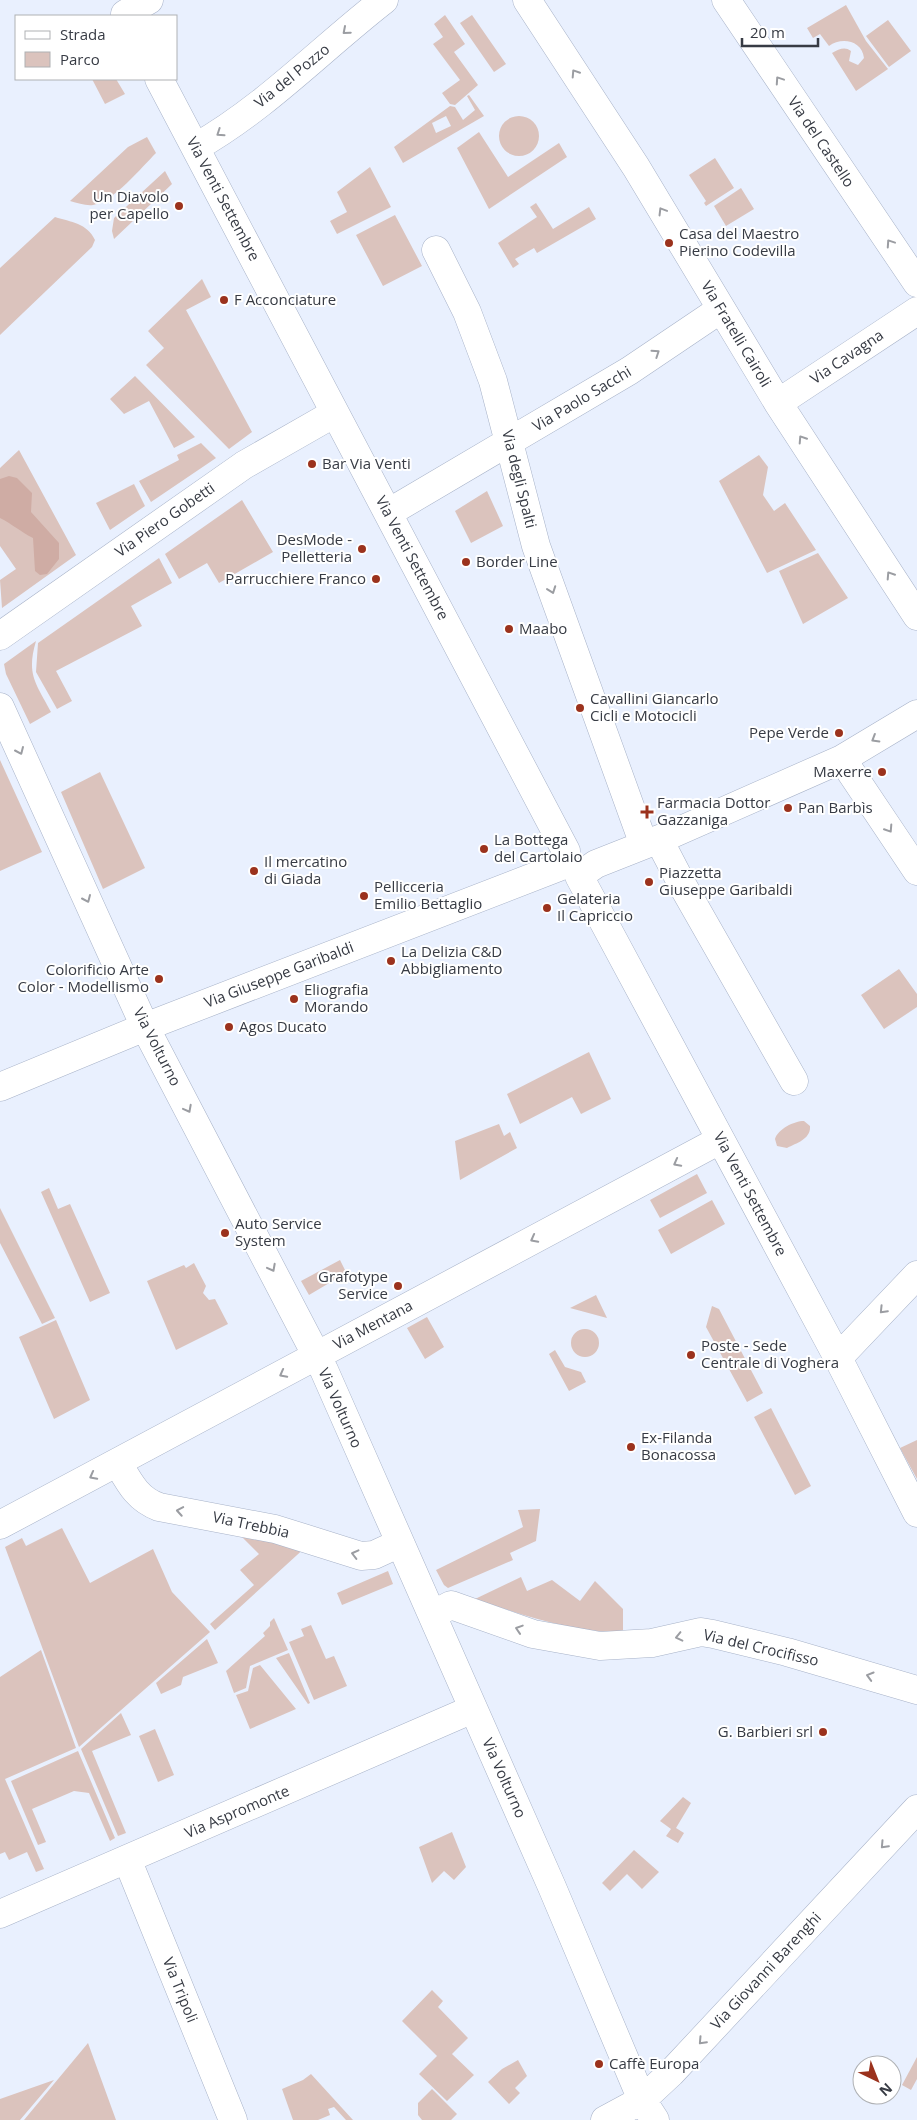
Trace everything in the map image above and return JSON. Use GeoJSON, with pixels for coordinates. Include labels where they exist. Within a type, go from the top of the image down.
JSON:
{"type":"FeatureCollection","features":[{"type":"Feature","properties":{"kind":"street"},"geometry":{"type":"LineString","coordinates":[[123,10],[149,0]]}},
{"type":"Feature","properties":{"kind":"street","name":"Via del Pozzo"},"geometry":{"type":"LineString","coordinates":[[196,147],[219,134],[251,110],[384,0]]}},
{"type":"Feature","properties":{"kind":"street","name":"Via Fratelli Cairoli"},"geometry":{"type":"LineString","coordinates":[[527,0],[636,166],[778,403],[917,616]]}},
{"type":"Feature","properties":{"kind":"street","name":"Via del Castello"},"geometry":{"type":"LineString","coordinates":[[726,0],[917,283]]}},
{"type":"Feature","properties":{"kind":"street","name":"Via Venti Settembre"},"geometry":{"type":"LineString","coordinates":[[161,80],[720,1140],[838,1358],[917,1513]]}},
{"type":"Feature","properties":{"kind":"street","name":"Via degli Spalti"},"geometry":{"type":"LineString","coordinates":[[436,250],[467,312],[493,382],[536,546],[647,844]]}},
{"type":"Feature","properties":{"kind":"street","name":"Via Paolo Sacchi"},"geometry":{"type":"LineString","coordinates":[[388,513],[510,443],[629,371],[721,308]]}},
{"type":"Feature","properties":{"kind":"street","name":"Via Cavagna"},"geometry":{"type":"LineString","coordinates":[[778,403],[917,311]]}},
{"type":"Feature","properties":{"kind":"street","name":"Via Piero Gobetti"},"geometry":{"type":"LineString","coordinates":[[0,636],[244,465],[335,413]]}},
{"type":"Feature","properties":{"kind":"street","name":"Via Volturno"},"geometry":{"type":"LineString","coordinates":[[0,707],[145,1027],[317,1355],[649,2110]]}},
{"type":"Feature","properties":{"kind":"street","name":"Via Giuseppe Garibaldi"},"geometry":{"type":"LineString","coordinates":[[0,1087],[145,1027],[574,864],[647,844],[842,759],[917,714]]}},
{"type":"Feature","properties":{"kind":"street"},"geometry":{"type":"LineString","coordinates":[[842,759],[917,871]]}},
{"type":"Feature","properties":{"kind":"street"},"geometry":{"type":"LineString","coordinates":[[647,844],[684,888],[794,1081]]}},
{"type":"Feature","properties":{"kind":"street","name":"Via Mentana"},"geometry":{"type":"LineString","coordinates":[[0,1525],[720,1140]]}},
{"type":"Feature","properties":{"kind":"street"},"geometry":{"type":"LineString","coordinates":[[838,1358],[917,1275]]}},
{"type":"Feature","properties":{"kind":"street","name":"Via Trebbia"},"geometry":{"type":"LineString","coordinates":[[118,1462],[138,1496],[146,1503],[159,1507],[275,1529],[361,1556],[374,1555],[400,1543]]}},
{"type":"Feature","properties":{"kind":"street","name":"Via del Crocifisso"},"geometry":{"type":"LineString","coordinates":[[432,1615],[451,1605],[532,1634],[600,1646],[652,1644],[701,1632],[787,1652],[917,1690]]}},
{"type":"Feature","properties":{"kind":"street","name":"Via Aspromonte"},"geometry":{"type":"LineString","coordinates":[[0,1914],[473,1709]]}},
{"type":"Feature","properties":{"kind":"street","name":"Via Giovanni Barenghi"},"geometry":{"type":"LineString","coordinates":[[604,2120],[649,2110],[678,2066],[917,1809]]}},
{"type":"Feature","properties":{"kind":"street","name":"Via Tripoli"},"geometry":{"type":"LineString","coordinates":[[127,1859],[233,2120]]}},
{"type":"Feature","properties":{"kind":"green space"},"geometry":{"type":"Polygon","coordinates":[[[846,5],[866,41],[888,69],[856,91],[832,53],[837,50],[849,49],[851,51],[849,61],[858,65],[864,58],[859,47],[845,41],[829,46],[820,34],[813,38],[807,28],[846,5]]]}},
{"type":"Feature","properties":{"kind":"green space"},"geometry":{"type":"Polygon","coordinates":[[[445,15],[465,44],[454,52],[478,85],[455,105],[450,104],[442,93],[460,80],[433,44],[443,37],[434,24],[445,15]]]}},
{"type":"Feature","properties":{"kind":"green space"},"geometry":{"type":"Polygon","coordinates":[[[472,15],[506,64],[494,72],[460,23],[472,15]]]}},
{"type":"Feature","properties":{"kind":"green space"},"geometry":{"type":"Polygon","coordinates":[[[888,20],[911,51],[889,67],[866,36],[888,20]]]}},
{"type":"Feature","properties":{"kind":"green space"},"geometry":{"type":"Polygon","coordinates":[[[93,80],[117,80],[125,94],[105,104],[93,80]]]}},
{"type":"Feature","properties":{"kind":"green space"},"geometry":{"type":"Polygon","coordinates":[[[469,95],[484,116],[403,163],[394,147],[450,106],[455,107],[463,120],[475,110],[467,96],[469,95]],[[446,116],[432,123],[436,133],[451,126],[446,116]]]}},
{"type":"Feature","properties":{"kind":"green space"},"geometry":{"type":"Polygon","coordinates":[[[519,116],[530,119],[536,125],[539,136],[536,147],[530,153],[519,156],[508,153],[502,147],[499,136],[502,125],[508,119],[519,116]]]}},
{"type":"Feature","properties":{"kind":"green space"},"geometry":{"type":"Polygon","coordinates":[[[479,132],[508,177],[559,143],[567,157],[489,209],[457,148],[479,132]]]}},
{"type":"Feature","properties":{"kind":"green space"},"geometry":{"type":"Polygon","coordinates":[[[147,137],[156,153],[118,191],[109,198],[93,205],[70,201],[128,147],[147,137]]]}},
{"type":"Feature","properties":{"kind":"green space"},"geometry":{"type":"Polygon","coordinates":[[[715,158],[734,188],[706,206],[704,203],[706,201],[689,175],[715,158]]]}},
{"type":"Feature","properties":{"kind":"green space"},"geometry":{"type":"Polygon","coordinates":[[[370,167],[391,207],[337,234],[330,221],[347,212],[337,192],[370,167]]]}},
{"type":"Feature","properties":{"kind":"green space"},"geometry":{"type":"Polygon","coordinates":[[[165,171],[172,184],[114,239],[112,231],[114,218],[165,171]]]}},
{"type":"Feature","properties":{"kind":"green space"},"geometry":{"type":"Polygon","coordinates":[[[741,188],[754,209],[726,226],[714,206],[741,188]]]}},
{"type":"Feature","properties":{"kind":"green space"},"geometry":{"type":"Polygon","coordinates":[[[536,203],[553,229],[589,207],[596,219],[537,253],[534,248],[515,259],[519,264],[513,268],[498,243],[537,217],[530,207],[536,203]]]}},
{"type":"Feature","properties":{"kind":"green space"},"geometry":{"type":"Polygon","coordinates":[[[395,215],[422,266],[383,286],[356,235],[395,215]]]}},
{"type":"Feature","properties":{"kind":"green space"},"geometry":{"type":"Polygon","coordinates":[[[55,217],[78,224],[88,230],[95,240],[92,247],[0,335],[0,268],[55,217]]]}},
{"type":"Feature","properties":{"kind":"green space"},"geometry":{"type":"Polygon","coordinates":[[[202,279],[211,297],[186,310],[252,432],[229,449],[146,365],[164,348],[148,331],[202,279]]]}},
{"type":"Feature","properties":{"kind":"green space"},"geometry":{"type":"Polygon","coordinates":[[[135,376],[195,437],[174,448],[149,401],[124,414],[110,399],[135,376]]]}},
{"type":"Feature","properties":{"kind":"green space"},"geometry":{"type":"Polygon","coordinates":[[[201,443],[216,458],[151,502],[139,481],[179,460],[177,455],[201,443]]]}},
{"type":"Feature","properties":{"kind":"green space"},"geometry":{"type":"Polygon","coordinates":[[[19,450],[76,555],[2,608],[0,580],[16,569],[0,546],[0,468],[19,450]]]}},
{"type":"Feature","properties":{"kind":"green space"},"geometry":{"type":"Polygon","coordinates":[[[759,455],[768,467],[763,495],[774,511],[785,503],[816,550],[767,573],[719,481],[759,455]]]}},
{"type":"Feature","properties":{"kind":"green space"},"geometry":{"type":"Polygon","coordinates":[[[134,484],[145,506],[110,530],[96,503],[134,484]]]}},
{"type":"Feature","properties":{"kind":"green space"},"geometry":{"type":"Polygon","coordinates":[[[487,491],[503,526],[471,543],[455,511],[487,491]]]}},
{"type":"Feature","properties":{"kind":"green space"},"geometry":{"type":"Polygon","coordinates":[[[242,500],[273,552],[219,583],[207,563],[179,579],[165,554],[242,500]]]}},
{"type":"Feature","properties":{"kind":"green space"},"geometry":{"type":"Polygon","coordinates":[[[818,553],[848,598],[803,624],[779,571],[818,553]]]}},
{"type":"Feature","properties":{"kind":"green space"},"geometry":{"type":"Polygon","coordinates":[[[159,558],[172,583],[131,606],[142,626],[56,671],[72,701],[57,709],[36,672],[38,643],[159,558]]]}},
{"type":"Feature","properties":{"kind":"green space"},"geometry":{"type":"Polygon","coordinates":[[[36,641],[32,671],[37,686],[51,712],[30,724],[6,674],[4,664],[36,641]]]}},
{"type":"Feature","properties":{"kind":"green space"},"geometry":{"type":"Polygon","coordinates":[[[0,760],[42,852],[0,871],[0,760]]]}},
{"type":"Feature","properties":{"kind":"green space"},"geometry":{"type":"Polygon","coordinates":[[[100,772],[145,868],[103,889],[61,792],[100,772]]]}},
{"type":"Feature","properties":{"kind":"green space"},"geometry":{"type":"Polygon","coordinates":[[[899,969],[917,994],[917,1007],[884,1029],[861,995],[899,969]]]}},
{"type":"Feature","properties":{"kind":"green space"},"geometry":{"type":"Polygon","coordinates":[[[589,1052],[611,1099],[581,1114],[572,1097],[520,1124],[507,1094],[589,1052]]]}},
{"type":"Feature","properties":{"kind":"green space"},"geometry":{"type":"Polygon","coordinates":[[[804,1121],[810,1126],[806,1137],[787,1148],[777,1146],[775,1139],[779,1132],[791,1124],[804,1121]]]}},
{"type":"Feature","properties":{"kind":"green space"},"geometry":{"type":"Polygon","coordinates":[[[499,1124],[504,1136],[510,1132],[517,1148],[460,1180],[455,1141],[499,1124]]]}},
{"type":"Feature","properties":{"kind":"green space"},"geometry":{"type":"Polygon","coordinates":[[[697,1174],[707,1193],[660,1218],[650,1200],[697,1174]]]}},
{"type":"Feature","properties":{"kind":"green space"},"geometry":{"type":"Polygon","coordinates":[[[49,1188],[58,1209],[70,1204],[110,1293],[90,1302],[41,1192],[49,1188]]]}},
{"type":"Feature","properties":{"kind":"green space"},"geometry":{"type":"Polygon","coordinates":[[[712,1200],[725,1224],[671,1254],[658,1230],[712,1200]]]}},
{"type":"Feature","properties":{"kind":"green space"},"geometry":{"type":"Polygon","coordinates":[[[0,1208],[55,1318],[42,1324],[0,1243],[0,1208]]]}},
{"type":"Feature","properties":{"kind":"green space"},"geometry":{"type":"Polygon","coordinates":[[[340,1260],[348,1276],[338,1282],[336,1279],[309,1295],[301,1281],[340,1260]]]}},
{"type":"Feature","properties":{"kind":"green space"},"geometry":{"type":"Polygon","coordinates":[[[194,1263],[206,1286],[203,1293],[209,1300],[215,1299],[228,1324],[176,1350],[147,1281],[184,1265],[186,1268],[194,1263]]]}},
{"type":"Feature","properties":{"kind":"green space"},"geometry":{"type":"Polygon","coordinates":[[[596,1295],[607,1318],[570,1308],[596,1295]]]}},
{"type":"Feature","properties":{"kind":"green space"},"geometry":{"type":"Polygon","coordinates":[[[712,1306],[719,1309],[763,1393],[747,1402],[706,1327],[712,1306]]]}},
{"type":"Feature","properties":{"kind":"green space"},"geometry":{"type":"Polygon","coordinates":[[[427,1317],[444,1347],[425,1359],[407,1328],[427,1317]]]}},
{"type":"Feature","properties":{"kind":"green space"},"geometry":{"type":"Polygon","coordinates":[[[56,1320],[90,1400],[54,1419],[19,1337],[56,1320]]]}},
{"type":"Feature","properties":{"kind":"green space"},"geometry":{"type":"Polygon","coordinates":[[[585,1329],[595,1333],[599,1343],[595,1353],[585,1357],[575,1353],[571,1343],[575,1333],[585,1329]]]}},
{"type":"Feature","properties":{"kind":"green space"},"geometry":{"type":"Polygon","coordinates":[[[555,1350],[565,1367],[581,1372],[586,1382],[569,1391],[549,1354],[555,1350]]]}},
{"type":"Feature","properties":{"kind":"green space"},"geometry":{"type":"Polygon","coordinates":[[[771,1408],[811,1486],[795,1495],[754,1417],[771,1408]]]}},
{"type":"Feature","properties":{"kind":"green space"},"geometry":{"type":"Polygon","coordinates":[[[917,1440],[917,1479],[900,1448],[917,1440]]]}},
{"type":"Feature","properties":{"kind":"green space"},"geometry":{"type":"Polygon","coordinates":[[[540,1509],[536,1541],[510,1553],[513,1560],[448,1588],[444,1585],[436,1570],[523,1527],[518,1510],[540,1509]]]}},
{"type":"Feature","properties":{"kind":"green space"},"geometry":{"type":"Polygon","coordinates":[[[62,1528],[90,1583],[153,1549],[172,1592],[210,1632],[79,1747],[5,1547],[22,1538],[26,1546],[62,1528]]]}},
{"type":"Feature","properties":{"kind":"green space"},"geometry":{"type":"Polygon","coordinates":[[[245,1531],[308,1545],[215,1630],[210,1624],[254,1585],[240,1570],[259,1554],[242,1537],[245,1531]]]}},
{"type":"Feature","properties":{"kind":"green space"},"geometry":{"type":"Polygon","coordinates":[[[388,1571],[393,1584],[342,1605],[337,1593],[388,1571]]]}},
{"type":"Feature","properties":{"kind":"green space"},"geometry":{"type":"Polygon","coordinates":[[[521,1577],[527,1591],[552,1580],[580,1601],[595,1581],[623,1609],[623,1633],[566,1626],[530,1617],[475,1599],[521,1577]]]}},
{"type":"Feature","properties":{"kind":"green space"},"geometry":{"type":"Polygon","coordinates":[[[274,1618],[288,1650],[250,1666],[246,1688],[234,1693],[226,1671],[265,1636],[263,1633],[270,1626],[270,1622],[274,1618]]]}},
{"type":"Feature","properties":{"kind":"green space"},"geometry":{"type":"Polygon","coordinates":[[[311,1625],[326,1659],[334,1656],[347,1686],[314,1700],[289,1642],[304,1636],[301,1629],[311,1625]]]}},
{"type":"Feature","properties":{"kind":"green space"},"geometry":{"type":"Polygon","coordinates":[[[207,1639],[218,1663],[183,1677],[181,1685],[161,1694],[156,1683],[207,1639]]]}},
{"type":"Feature","properties":{"kind":"green space"},"geometry":{"type":"Polygon","coordinates":[[[41,1650],[76,1748],[5,1779],[44,1869],[36,1872],[27,1852],[9,1860],[5,1852],[0,1854],[0,1677],[41,1650]]]}},
{"type":"Feature","properties":{"kind":"green space"},"geometry":{"type":"Polygon","coordinates":[[[289,1653],[310,1703],[308,1704],[276,1658],[289,1653]]]}},
{"type":"Feature","properties":{"kind":"green space"},"geometry":{"type":"Polygon","coordinates":[[[260,1665],[296,1709],[250,1729],[236,1695],[248,1691],[253,1668],[260,1665]]]}},
{"type":"Feature","properties":{"kind":"green space"},"geometry":{"type":"Polygon","coordinates":[[[121,1713],[131,1735],[92,1751],[126,1833],[118,1836],[81,1749],[121,1713]]]}},
{"type":"Feature","properties":{"kind":"green space"},"geometry":{"type":"Polygon","coordinates":[[[155,1729],[174,1775],[158,1782],[139,1736],[155,1729]]]}},
{"type":"Feature","properties":{"kind":"green space"},"geometry":{"type":"Polygon","coordinates":[[[78,1751],[115,1838],[110,1841],[89,1793],[74,1791],[32,1809],[46,1842],[38,1845],[11,1781],[78,1751]]]}},
{"type":"Feature","properties":{"kind":"green space"},"geometry":{"type":"Polygon","coordinates":[[[683,1797],[691,1803],[676,1828],[684,1833],[678,1843],[666,1836],[671,1829],[660,1821],[683,1797]]]}},
{"type":"Feature","properties":{"kind":"green space"},"geometry":{"type":"Polygon","coordinates":[[[452,1832],[466,1867],[454,1880],[444,1871],[432,1883],[419,1847],[452,1832]]]}},
{"type":"Feature","properties":{"kind":"green space"},"geometry":{"type":"Polygon","coordinates":[[[634,1850],[659,1872],[642,1889],[627,1874],[610,1891],[602,1883],[634,1850]]]}},
{"type":"Feature","properties":{"kind":"green space"},"geometry":{"type":"Polygon","coordinates":[[[432,1990],[443,2001],[438,2007],[468,2038],[452,2054],[474,2075],[447,2101],[419,2074],[437,2056],[402,2021],[432,1990]]]}},
{"type":"Feature","properties":{"kind":"green space"},"geometry":{"type":"Polygon","coordinates":[[[88,2043],[116,2120],[24,2120],[88,2043]]]}},
{"type":"Feature","properties":{"kind":"green space"},"geometry":{"type":"Polygon","coordinates":[[[917,2057],[917,2079],[911,2090],[902,2085],[917,2057]]]}},
{"type":"Feature","properties":{"kind":"green space"},"geometry":{"type":"Polygon","coordinates":[[[518,2060],[527,2076],[515,2088],[520,2093],[509,2104],[488,2082],[502,2069],[518,2060]]]}},
{"type":"Feature","properties":{"kind":"green space"},"geometry":{"type":"Polygon","coordinates":[[[311,2074],[353,2120],[346,2120],[334,2107],[328,2109],[330,2115],[318,2120],[293,2120],[282,2089],[303,2080],[311,2074]]]}},
{"type":"Feature","properties":{"kind":"green space"},"geometry":{"type":"Polygon","coordinates":[[[54,2080],[20,2120],[0,2120],[0,2099],[54,2080]]]}},
{"type":"Feature","properties":{"kind":"green space"},"geometry":{"type":"Polygon","coordinates":[[[432,2089],[457,2114],[451,2120],[422,2120],[418,2115],[418,2103],[432,2089]]]}},
{"type":"Feature","properties":{"kind":"shaded area"},"geometry":{"type":"Polygon","coordinates":[[[9,476],[17,478],[32,493],[31,512],[59,543],[59,559],[47,574],[40,575],[35,571],[33,538],[0,518],[0,479],[9,476]]]}},
{"type":"Feature","properties":{"kind":"place","name":"Un Diavolo per Capello"},"geometry":{"type":"Point","coordinates":[179,206]}},
{"type":"Feature","properties":{"kind":"place","name":"Casa del Maestro Pierino Codevilla"},"geometry":{"type":"Point","coordinates":[669,243]}},
{"type":"Feature","properties":{"kind":"place","name":"F Acconciature"},"geometry":{"type":"Point","coordinates":[224,300]}},
{"type":"Feature","properties":{"kind":"place","name":"Bar Via Venti"},"geometry":{"type":"Point","coordinates":[312,464]}},
{"type":"Feature","properties":{"kind":"place","name":"DesMode - Pelletteria"},"geometry":{"type":"Point","coordinates":[362,549]}},
{"type":"Feature","properties":{"kind":"place","name":"Border Line"},"geometry":{"type":"Point","coordinates":[466,562]}},
{"type":"Feature","properties":{"kind":"place","name":"Parrucchiere Franco"},"geometry":{"type":"Point","coordinates":[376,579]}},
{"type":"Feature","properties":{"kind":"place","name":"Maabo"},"geometry":{"type":"Point","coordinates":[509,629]}},
{"type":"Feature","properties":{"kind":"place","name":"Cavallini Giancarlo Cicli e Motocicli"},"geometry":{"type":"Point","coordinates":[580,708]}},
{"type":"Feature","properties":{"kind":"place","name":"Pepe Verde"},"geometry":{"type":"Point","coordinates":[839,733]}},
{"type":"Feature","properties":{"kind":"place","name":"Maxerre"},"geometry":{"type":"Point","coordinates":[882,772]}},
{"type":"Feature","properties":{"kind":"place","name":"Pan Barbìs"},"geometry":{"type":"Point","coordinates":[788,808]}},
{"type":"Feature","properties":{"kind":"place","name":"Farmacia Dottor Gazzaniga"},"geometry":{"type":"Point","coordinates":[647,812]}},
{"type":"Feature","properties":{"kind":"place","name":"La Bottega del Cartolaio"},"geometry":{"type":"Point","coordinates":[484,849]}},
{"type":"Feature","properties":{"kind":"place","name":"Il mercatino di Giada"},"geometry":{"type":"Point","coordinates":[254,871]}},
{"type":"Feature","properties":{"kind":"place","name":"Piazzetta Giuseppe Garibaldi"},"geometry":{"type":"Point","coordinates":[649,882]}},
{"type":"Feature","properties":{"kind":"place","name":"Pellicceria Emilio Bettaglio"},"geometry":{"type":"Point","coordinates":[364,896]}},
{"type":"Feature","properties":{"kind":"place","name":"Gelateria Il Capriccio"},"geometry":{"type":"Point","coordinates":[547,908]}},
{"type":"Feature","properties":{"kind":"place","name":"La Delizia C&D Abbigliamento"},"geometry":{"type":"Point","coordinates":[391,961]}},
{"type":"Feature","properties":{"kind":"place","name":"Colorificio Arte Color - Modellismo"},"geometry":{"type":"Point","coordinates":[159,979]}},
{"type":"Feature","properties":{"kind":"place","name":"Eliografia Morando"},"geometry":{"type":"Point","coordinates":[294,999]}},
{"type":"Feature","properties":{"kind":"place","name":"Agos Ducato"},"geometry":{"type":"Point","coordinates":[229,1027]}},
{"type":"Feature","properties":{"kind":"place","name":"Auto Service System"},"geometry":{"type":"Point","coordinates":[225,1233]}},
{"type":"Feature","properties":{"kind":"place","name":"Grafotype Service"},"geometry":{"type":"Point","coordinates":[398,1286]}},
{"type":"Feature","properties":{"kind":"place","name":"Poste - Sede Centrale di Voghera"},"geometry":{"type":"Point","coordinates":[691,1355]}},
{"type":"Feature","properties":{"kind":"place","name":"Ex-Filanda Bonacossa"},"geometry":{"type":"Point","coordinates":[631,1447]}},
{"type":"Feature","properties":{"kind":"place","name":"G. Barbieri srl"},"geometry":{"type":"Point","coordinates":[823,1732]}},
{"type":"Feature","properties":{"kind":"place","name":"Caffè Europa"},"geometry":{"type":"Point","coordinates":[599,2064]}}]}
